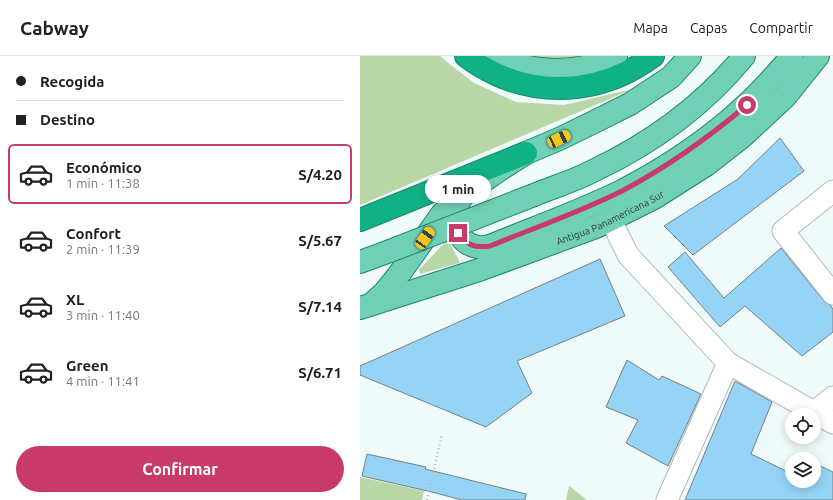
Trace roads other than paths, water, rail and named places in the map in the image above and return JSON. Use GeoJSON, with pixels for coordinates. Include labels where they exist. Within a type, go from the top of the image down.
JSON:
{"type":"FeatureCollection","features":[{"type":"Feature","properties":{"kind":"highway"},"geometry":{"type":"LineString","coordinates":[[466,56],[486,69],[503,77],[521,83],[558,88],[597,84],[615,78],[653,56]]}},
{"type":"Feature","properties":{"kind":"highway"},"geometry":{"type":"LineString","coordinates":[[360,220],[526,153]]}},
{"type":"Feature","properties":{"kind":"main road"},"geometry":{"type":"LineString","coordinates":[[495,56],[519,65],[555,70],[574,69],[606,61],[616,56]]}},
{"type":"Feature","properties":{"kind":"main road"},"geometry":{"type":"LineString","coordinates":[[365,307],[384,293],[442,214],[462,196],[526,153],[630,104],[671,77],[690,56]]}},
{"type":"Feature","properties":{"kind":"main road"},"geometry":{"type":"LineString","coordinates":[[360,262],[592,172],[657,134],[690,110],[719,84],[744,56]]}},
{"type":"Feature","properties":{"kind":"main road"},"geometry":{"type":"LineString","coordinates":[[462,196],[455,215],[455,225],[458,233],[469,245],[479,248],[490,246],[580,210],[622,191],[667,165],[696,145],[747,105],[792,56]]}},
{"type":"Feature","properties":{"kind":"main road","name":"Antigua Panamericana Sur"},"geometry":{"type":"LineString","coordinates":[[365,307],[479,270],[596,227],[654,198],[706,165],[742,137],[785,97],[818,56]]}},
{"type":"Feature","properties":{"kind":"lane"},"geometry":{"type":"LineString","coordinates":[[833,191],[783,231],[833,294]]}},
{"type":"Feature","properties":{"kind":"lane"},"geometry":{"type":"LineString","coordinates":[[611,220],[628,255],[728,363],[807,408]]}},
{"type":"Feature","properties":{"kind":"lane"},"geometry":{"type":"LineString","coordinates":[[667,500],[728,363]]}},
{"type":"Feature","properties":{"kind":"lane"},"geometry":{"type":"LineString","coordinates":[[819,408],[833,397]]}},
{"type":"Feature","properties":{"kind":"lane"},"geometry":{"type":"LineString","coordinates":[[821,416],[833,423]]}}]}
